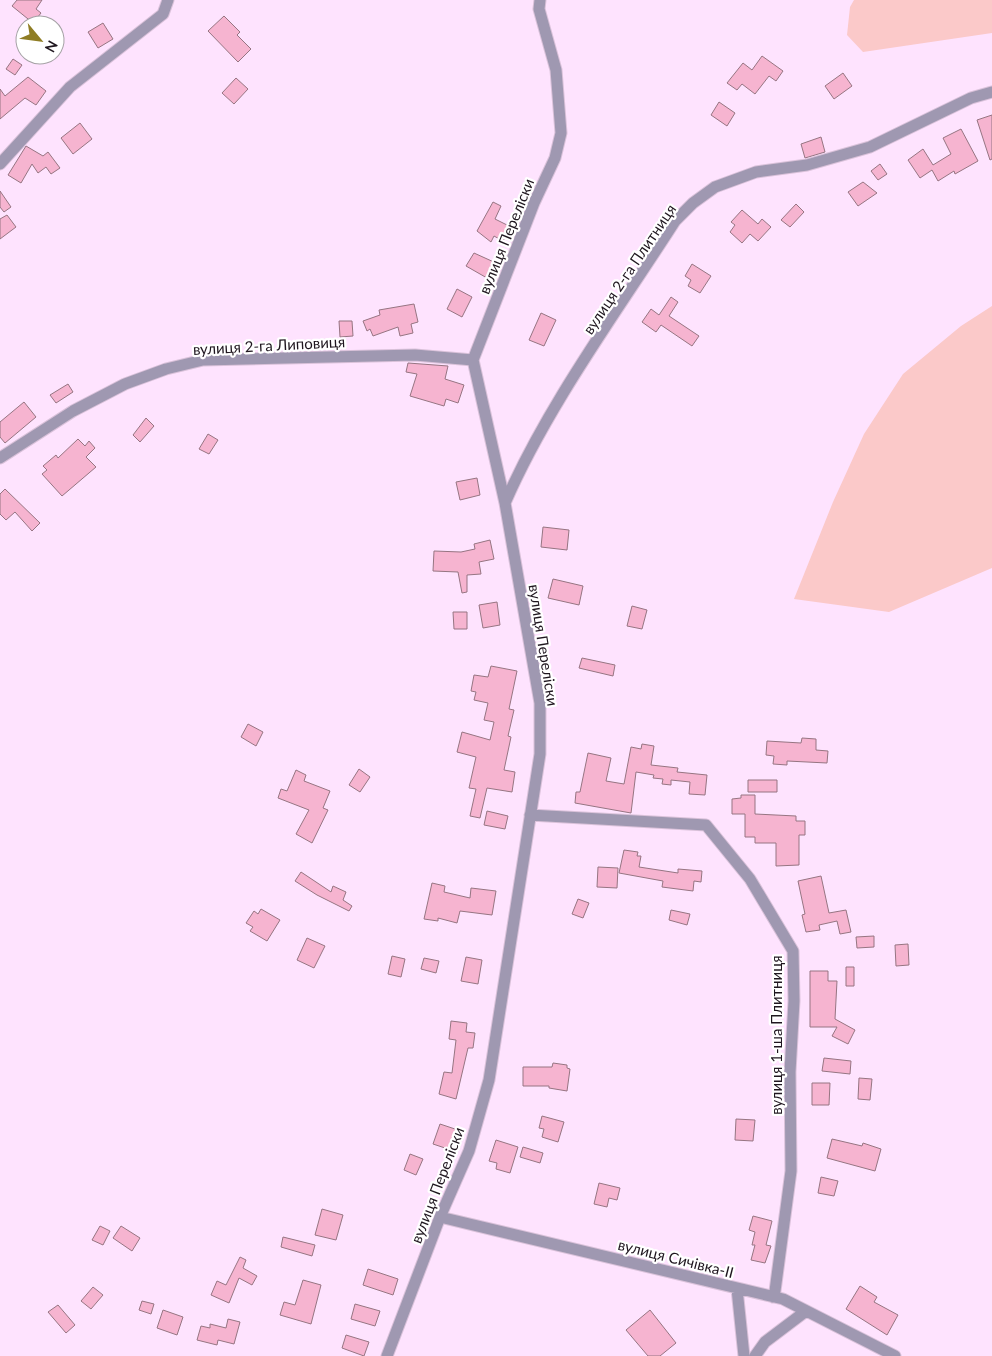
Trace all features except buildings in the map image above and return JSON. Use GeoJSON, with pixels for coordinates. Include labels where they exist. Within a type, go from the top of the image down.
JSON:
{"type":"FeatureCollection","features":[{"type":"Feature","properties":{"kind":"street"},"geometry":{"type":"LineString","coordinates":[[0,164],[70,87],[163,14],[168,0]]}},
{"type":"Feature","properties":{"kind":"street","name":"вулиця Переліски"},"geometry":{"type":"LineString","coordinates":[[387,1356],[440,1217],[469,1151],[489,1080],[540,754],[540,703],[505,503],[473,360],[534,203],[555,158],[561,133],[556,70],[538,9],[540,0]]}},
{"type":"Feature","properties":{"kind":"street","name":"вулиця 2-га Плитниця"},"geometry":{"type":"LineString","coordinates":[[505,503],[533,446],[574,377],[675,222],[693,203],[715,187],[756,172],[807,165],[870,147],[971,98],[992,92]]}},
{"type":"Feature","properties":{"kind":"street","name":"вулиця 2-га Липовиця"},"geometry":{"type":"LineString","coordinates":[[0,458],[73,410],[125,384],[166,369],[203,360],[415,355],[473,360]]}},
{"type":"Feature","properties":{"kind":"street","name":"вулиця 1-ша Плитниця"},"geometry":{"type":"LineString","coordinates":[[530,815],[706,825],[750,879],[786,936],[793,951],[794,1001],[790,1072],[791,1171],[775,1291],[772,1297]]}},
{"type":"Feature","properties":{"kind":"street","name":"вулиця Сичівка-II"},"geometry":{"type":"LineString","coordinates":[[440,1217],[783,1299],[895,1356]]}},
{"type":"Feature","properties":{"kind":"street"},"geometry":{"type":"LineString","coordinates":[[737,1289],[744,1356]]}},
{"type":"Feature","properties":{"kind":"street"},"geometry":{"type":"LineString","coordinates":[[755,1356],[765,1342],[806,1311]]}},
{"type":"Feature","properties":{"kind":"shaded area"},"geometry":{"type":"Polygon","coordinates":[[[854,0],[992,0],[992,33],[863,52],[847,35],[850,7],[854,0]]]}},
{"type":"Feature","properties":{"kind":"shaded area"},"geometry":{"type":"Polygon","coordinates":[[[992,306],[992,568],[889,612],[794,599],[833,502],[864,434],[903,374],[961,326],[992,306]]]}}]}
